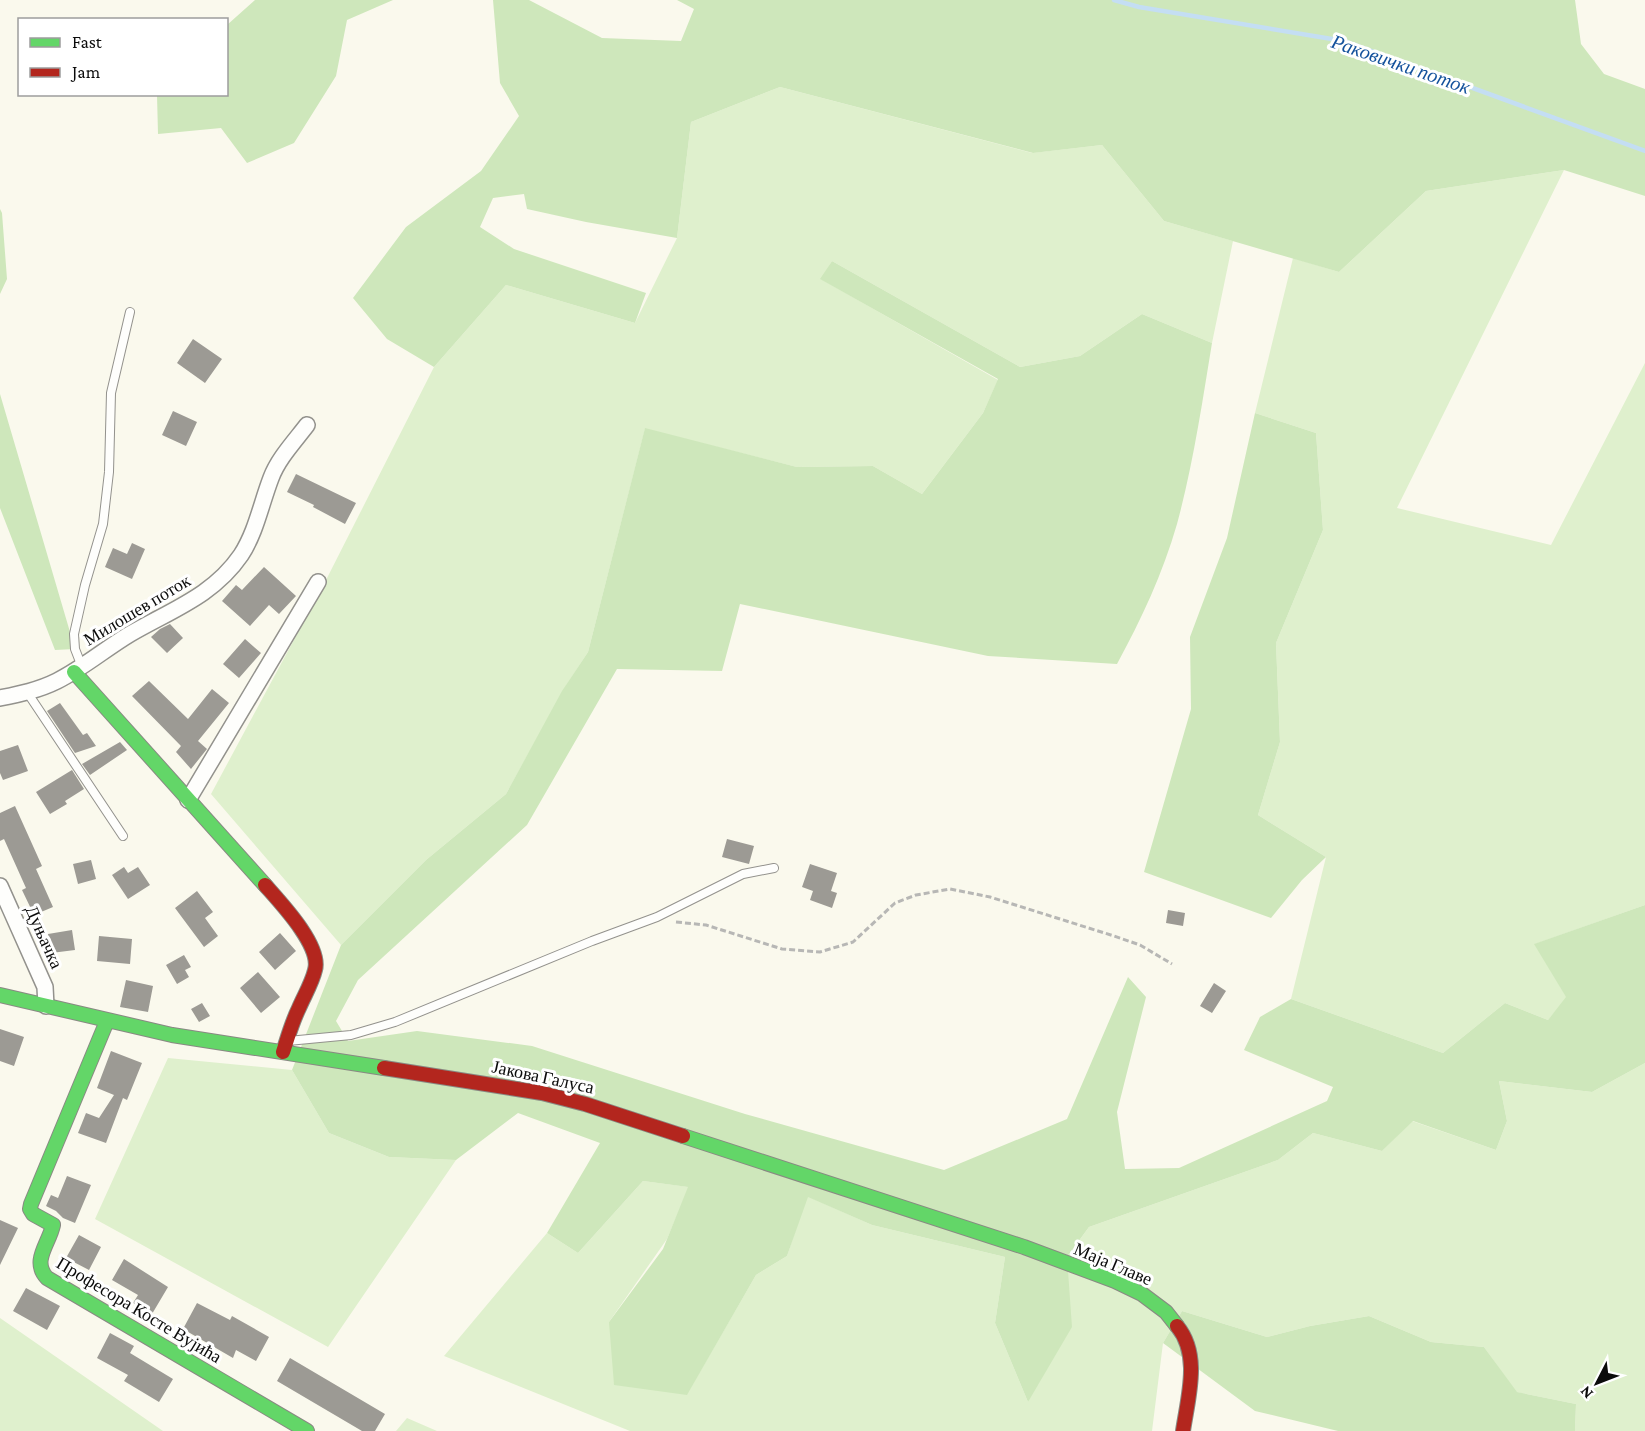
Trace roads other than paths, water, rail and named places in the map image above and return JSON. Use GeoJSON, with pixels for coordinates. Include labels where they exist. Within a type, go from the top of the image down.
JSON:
{"type":"FeatureCollection","features":[{"type":"Feature","properties":{"kind":"street","name":"Милошев поток"},"geometry":{"type":"LineString","coordinates":[[0,698],[27,692],[58,681],[112,645],[184,607],[221,578],[241,555],[249,540],[276,468],[307,425]]}},
{"type":"Feature","properties":{"kind":"street"},"geometry":{"type":"LineString","coordinates":[[188,800],[318,582]]}},
{"type":"Feature","properties":{"kind":"street"},"geometry":{"type":"LineString","coordinates":[[78,669],[188,800],[289,914],[314,954],[317,962],[316,969],[285,1047]]}},
{"type":"Feature","properties":{"kind":"street","name":"Дуњачка"},"geometry":{"type":"LineString","coordinates":[[0,886],[45,987],[46,1006]]}},
{"type":"Feature","properties":{"kind":"street","name":"Јакова Галуса"},"geometry":{"type":"LineString","coordinates":[[1,997],[204,1041],[285,1047],[516,1088],[585,1104],[959,1225],[1059,1261]]}},
{"type":"Feature","properties":{"kind":"street","name":"Професора Косте Вујића"},"geometry":{"type":"LineString","coordinates":[[107,1021],[31,1204],[33,1214],[50,1222],[53,1228],[38,1262],[39,1270],[47,1278],[307,1431]]}},
{"type":"Feature","properties":{"kind":"street","name":"Маја Главе"},"geometry":{"type":"LineString","coordinates":[[1059,1261],[1142,1294],[1166,1312],[1180,1329],[1191,1360],[1191,1380],[1183,1431]]}},
{"type":"Feature","properties":{"kind":"lane"},"geometry":{"type":"LineString","coordinates":[[78,669],[74,634],[85,585],[103,524],[109,471],[111,393],[130,312]]}},
{"type":"Feature","properties":{"kind":"lane"},"geometry":{"type":"LineString","coordinates":[[27,692],[123,836]]}},
{"type":"Feature","properties":{"kind":"lane","name":"Јакова Галуса"},"geometry":{"type":"LineString","coordinates":[[285,1047],[351,1035],[395,1022],[592,941],[657,917],[743,874],[774,868]]}},
{"type":"Feature","properties":{"kind":"waterway","name":"Раковички поток"},"geometry":{"type":"LineString","coordinates":[[1114,0],[1139,7],[1344,41],[1645,151]]}}]}
